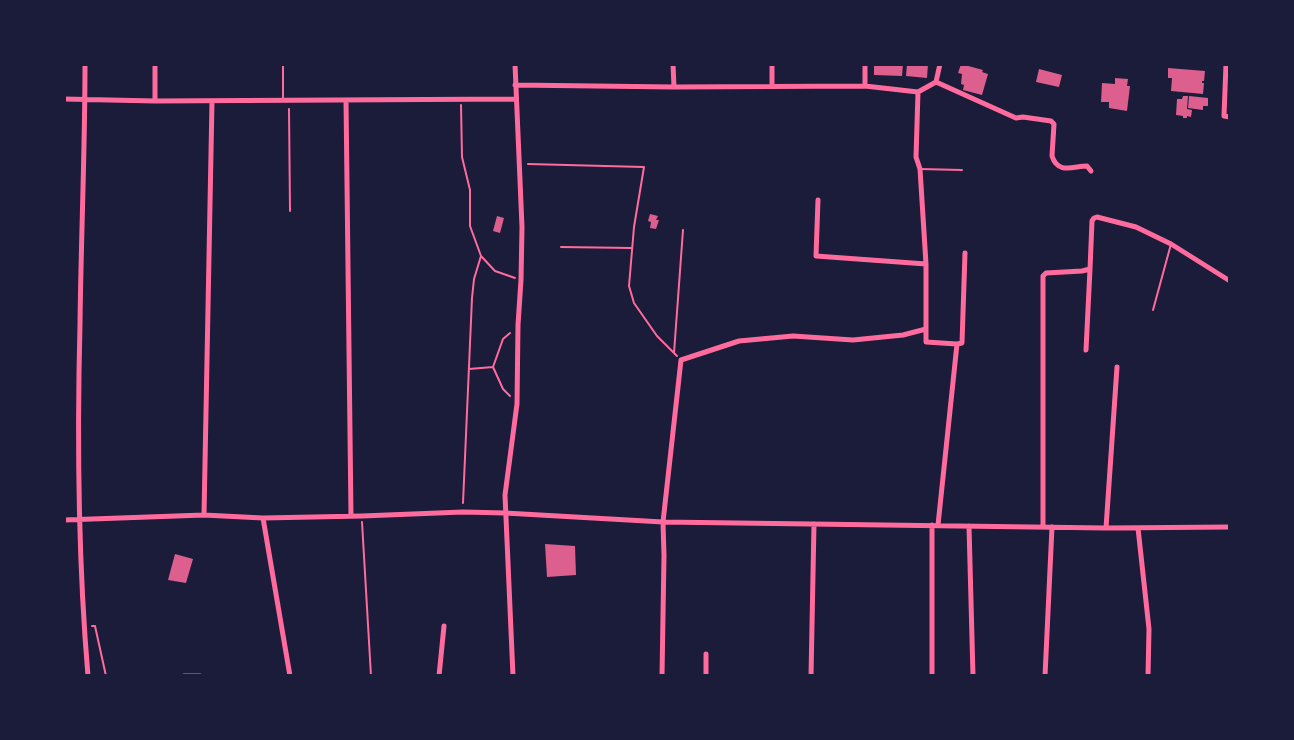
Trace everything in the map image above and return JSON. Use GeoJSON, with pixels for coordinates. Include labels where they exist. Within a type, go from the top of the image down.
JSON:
{"type":"FeatureCollection","features":[{"type":"Feature","properties":{"kind":"street"},"geometry":{"type":"LineString","coordinates":[[85,64],[80,327],[80,519],[88,675]]}},
{"type":"Feature","properties":{"kind":"street"},"geometry":{"type":"LineString","coordinates":[[155,64],[155,101]]}},
{"type":"Feature","properties":{"kind":"street"},"geometry":{"type":"LineString","coordinates":[[513,675],[505,495],[517,404],[521,280],[522,227],[515,64]]}},
{"type":"Feature","properties":{"kind":"street"},"geometry":{"type":"LineString","coordinates":[[673,64],[674,87]]}},
{"type":"Feature","properties":{"kind":"street"},"geometry":{"type":"LineString","coordinates":[[772,64],[772,86]]}},
{"type":"Feature","properties":{"kind":"street"},"geometry":{"type":"LineString","coordinates":[[865,64],[865,86]]}},
{"type":"Feature","properties":{"kind":"street"},"geometry":{"type":"LineString","coordinates":[[515,85],[865,86],[918,92],[936,81],[940,64]]}},
{"type":"Feature","properties":{"kind":"street"},"geometry":{"type":"LineString","coordinates":[[1226,64],[1224,116],[1230,117]]}},
{"type":"Feature","properties":{"kind":"street"},"geometry":{"type":"LineString","coordinates":[[936,81],[1016,118],[1051,121],[1054,124],[1053,160],[1066,169],[1087,166],[1091,171]]}},
{"type":"Feature","properties":{"kind":"street"},"geometry":{"type":"LineString","coordinates":[[918,92],[916,157],[920,169],[926,264],[926,342],[962,343],[965,253]]}},
{"type":"Feature","properties":{"kind":"street"},"geometry":{"type":"LineString","coordinates":[[64,99],[155,101],[516,99]]}},
{"type":"Feature","properties":{"kind":"street"},"geometry":{"type":"LineString","coordinates":[[346,100],[351,516]]}},
{"type":"Feature","properties":{"kind":"street"},"geometry":{"type":"LineString","coordinates":[[204,515],[212,101]]}},
{"type":"Feature","properties":{"kind":"street"},"geometry":{"type":"LineString","coordinates":[[818,200],[816,256],[926,264]]}},
{"type":"Feature","properties":{"kind":"street"},"geometry":{"type":"LineString","coordinates":[[1086,350],[1092,220],[1094,218],[1136,227],[1170,244],[1230,281]]}},
{"type":"Feature","properties":{"kind":"street"},"geometry":{"type":"LineString","coordinates":[[1043,526],[1042,281],[1046,273],[1090,269]]}},
{"type":"Feature","properties":{"kind":"street"},"geometry":{"type":"LineString","coordinates":[[662,675],[663,522],[681,360],[739,341],[793,336],[853,340],[903,335],[926,329]]}},
{"type":"Feature","properties":{"kind":"street"},"geometry":{"type":"LineString","coordinates":[[933,675],[935,525],[957,344]]}},
{"type":"Feature","properties":{"kind":"street"},"geometry":{"type":"LineString","coordinates":[[1106,528],[1117,367]]}},
{"type":"Feature","properties":{"kind":"street"},"geometry":{"type":"LineString","coordinates":[[64,520],[204,515],[263,518],[463,512],[663,522],[1106,528],[1230,527]]}},
{"type":"Feature","properties":{"kind":"street"},"geometry":{"type":"LineString","coordinates":[[263,518],[290,675]]}},
{"type":"Feature","properties":{"kind":"street"},"geometry":{"type":"LineString","coordinates":[[811,675],[814,524]]}},
{"type":"Feature","properties":{"kind":"street"},"geometry":{"type":"LineString","coordinates":[[969,526],[973,675]]}},
{"type":"Feature","properties":{"kind":"street"},"geometry":{"type":"LineString","coordinates":[[1045,675],[1052,527]]}},
{"type":"Feature","properties":{"kind":"street"},"geometry":{"type":"LineString","coordinates":[[1138,528],[1149,629],[1148,675]]}},
{"type":"Feature","properties":{"kind":"street"},"geometry":{"type":"LineString","coordinates":[[439,675],[444,626]]}},
{"type":"Feature","properties":{"kind":"street"},"geometry":{"type":"LineString","coordinates":[[706,654],[706,675]]}},
{"type":"Feature","properties":{"kind":"street"},"geometry":{"type":"LineString","coordinates":[[183,675],[200,675]]}},
{"type":"Feature","properties":{"kind":"lane"},"geometry":{"type":"LineString","coordinates":[[284,64],[286,100]]}},
{"type":"Feature","properties":{"kind":"lane"},"geometry":{"type":"LineString","coordinates":[[920,169],[962,171]]}},
{"type":"Feature","properties":{"kind":"lane"},"geometry":{"type":"LineString","coordinates":[[1153,310],[1170,244]]}},
{"type":"Feature","properties":{"kind":"path"},"geometry":{"type":"LineString","coordinates":[[286,100],[290,211]]}},
{"type":"Feature","properties":{"kind":"path"},"geometry":{"type":"LineString","coordinates":[[461,100],[462,157],[470,190],[470,226],[481,256],[495,271],[521,280]]}},
{"type":"Feature","properties":{"kind":"path"},"geometry":{"type":"LineString","coordinates":[[519,164],[644,167],[634,227],[629,286],[634,303],[657,336],[681,360]]}},
{"type":"Feature","properties":{"kind":"path"},"geometry":{"type":"LineString","coordinates":[[674,353],[683,230]]}},
{"type":"Feature","properties":{"kind":"path"},"geometry":{"type":"LineString","coordinates":[[561,247],[632,248]]}},
{"type":"Feature","properties":{"kind":"path"},"geometry":{"type":"LineString","coordinates":[[463,512],[474,279],[481,256]]}},
{"type":"Feature","properties":{"kind":"path"},"geometry":{"type":"LineString","coordinates":[[517,404],[503,389],[493,367],[503,339],[518,325]]}},
{"type":"Feature","properties":{"kind":"path"},"geometry":{"type":"LineString","coordinates":[[470,369],[493,367]]}},
{"type":"Feature","properties":{"kind":"path"},"geometry":{"type":"LineString","coordinates":[[362,516],[371,675]]}},
{"type":"Feature","properties":{"kind":"path"},"geometry":{"type":"LineString","coordinates":[[84,624],[95,626],[106,675]]}},
{"type":"Feature","properties":{"kind":"building"},"geometry":{"type":"Polygon","coordinates":[[[874,64],[903,64],[902,76],[874,75],[874,64]]]}},
{"type":"Feature","properties":{"kind":"building"},"geometry":{"type":"Polygon","coordinates":[[[907,64],[928,64],[927,78],[906,76],[907,64]]]}},
{"type":"Feature","properties":{"kind":"building"},"geometry":{"type":"Polygon","coordinates":[[[961,64],[983,70],[982,72],[988,74],[982,95],[963,90],[962,74],[958,73],[961,64]]]}},
{"type":"Feature","properties":{"kind":"building"},"geometry":{"type":"Polygon","coordinates":[[[1168,68],[1205,71],[1204,81],[1202,81],[1204,83],[1203,94],[1171,91],[1172,78],[1168,78],[1168,68]]]}},
{"type":"Feature","properties":{"kind":"building"},"geometry":{"type":"Polygon","coordinates":[[[1039,69],[1062,75],[1059,87],[1036,82],[1039,69]]]}},
{"type":"Feature","properties":{"kind":"building"},"geometry":{"type":"Polygon","coordinates":[[[1115,78],[1128,79],[1127,86],[1130,86],[1127,111],[1109,108],[1109,102],[1101,102],[1102,83],[1115,84],[1115,78]]]}},
{"type":"Feature","properties":{"kind":"building"},"geometry":{"type":"Polygon","coordinates":[[[1183,96],[1188,96],[1187,109],[1192,110],[1191,117],[1183,118],[1183,116],[1176,115],[1177,99],[1182,99],[1183,96]]]}},
{"type":"Feature","properties":{"kind":"building"},"geometry":{"type":"Polygon","coordinates":[[[1189,96],[1208,98],[1208,106],[1203,106],[1203,110],[1188,108],[1189,96]]]}},
{"type":"Feature","properties":{"kind":"building"},"geometry":{"type":"Polygon","coordinates":[[[650,214],[658,216],[656,229],[650,228],[651,222],[648,221],[650,214]]]}},
{"type":"Feature","properties":{"kind":"building"},"geometry":{"type":"Polygon","coordinates":[[[497,216],[504,218],[500,233],[493,231],[497,216]]]}},
{"type":"Feature","properties":{"kind":"building"},"geometry":{"type":"Polygon","coordinates":[[[545,544],[575,546],[576,575],[547,577],[545,544]]]}},
{"type":"Feature","properties":{"kind":"building"},"geometry":{"type":"Polygon","coordinates":[[[175,554],[193,559],[186,583],[168,580],[175,554]]]}}]}
